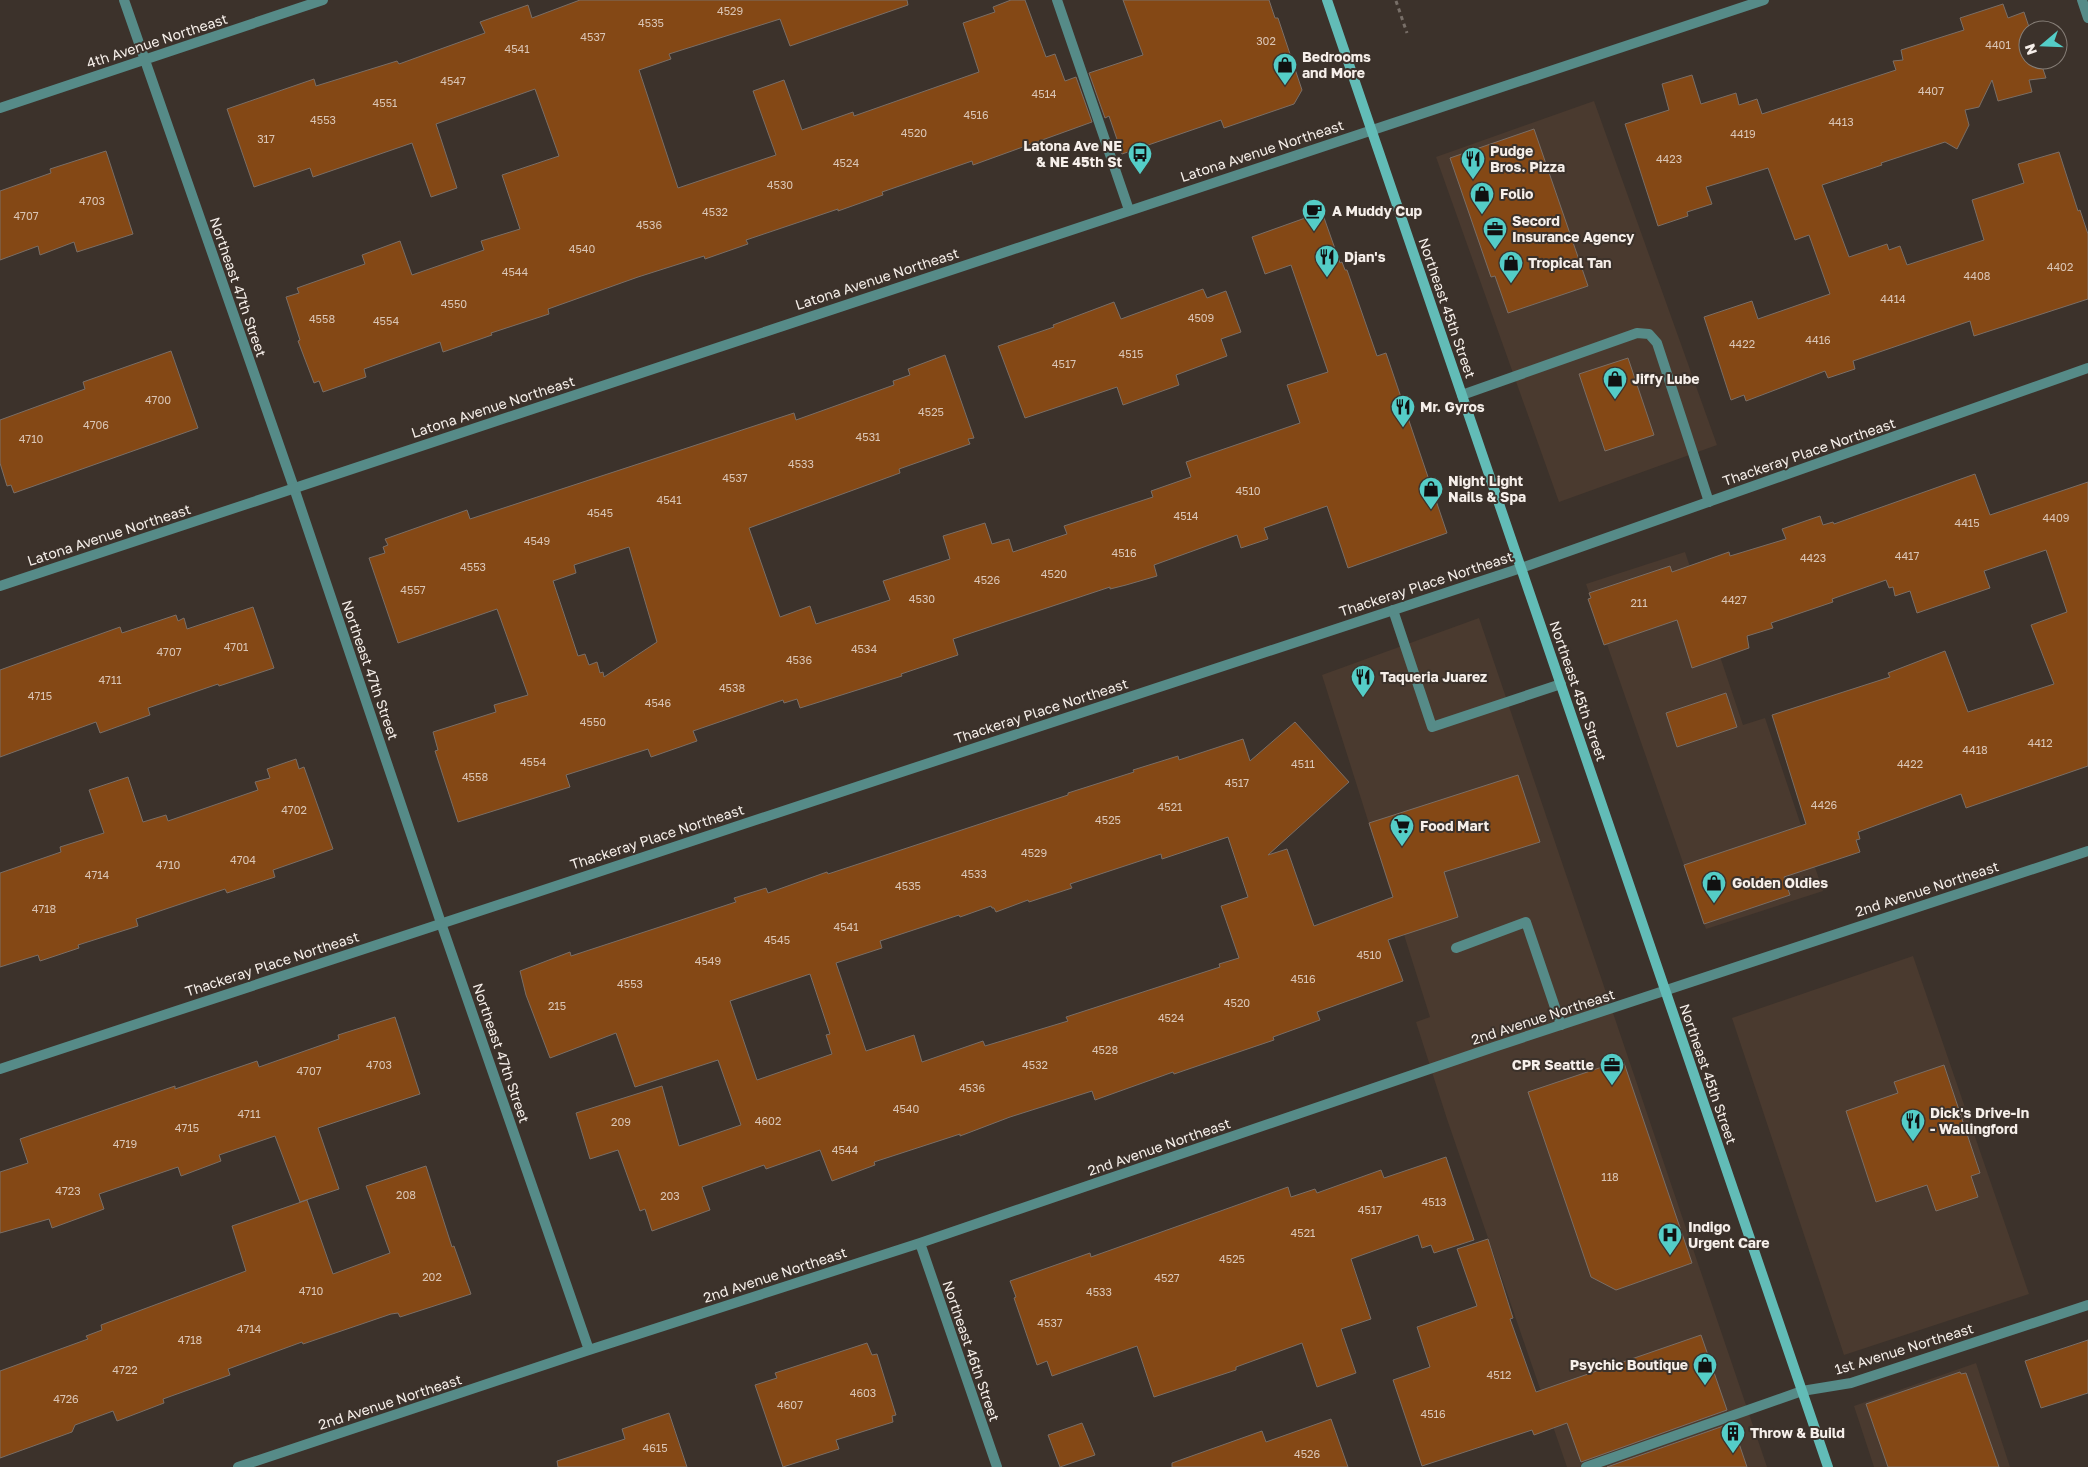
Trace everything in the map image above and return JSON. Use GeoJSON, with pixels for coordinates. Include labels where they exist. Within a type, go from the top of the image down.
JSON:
{"type":"FeatureCollection","features":[{"type":"Feature","properties":{"kind":"main road","name":"Northeast 45th Street"},"geometry":{"type":"LineString","coordinates":[[1328,0],[1828,1467]]}},
{"type":"Feature","properties":{"kind":"street","name":"Northeast 47th Street"},"geometry":{"type":"LineString","coordinates":[[124,0],[294,488],[441,923],[589,1350]]}},
{"type":"Feature","properties":{"kind":"street","name":"4th Avenue Northeast"},"geometry":{"type":"LineString","coordinates":[[0,108],[323,0]]}},
{"type":"Feature","properties":{"kind":"street"},"geometry":{"type":"LineString","coordinates":[[1057,0],[1129,210]]}},
{"type":"Feature","properties":{"kind":"street","name":"Latona Avenue Northeast"},"geometry":{"type":"LineString","coordinates":[[0,586],[1764,0]]}},
{"type":"Feature","properties":{"kind":"street"},"geometry":{"type":"LineString","coordinates":[[2082,0],[2088,18]]}},
{"type":"Feature","properties":{"kind":"street"},"geometry":{"type":"LineString","coordinates":[[1462,395],[1637,333],[1649,334],[1657,343],[1709,502]]}},
{"type":"Feature","properties":{"kind":"street","name":"Thackeray Place Northeast"},"geometry":{"type":"LineString","coordinates":[[0,1069],[1521,568],[2088,368]]}},
{"type":"Feature","properties":{"kind":"street"},"geometry":{"type":"LineString","coordinates":[[1393,610],[1432,727],[1561,684]]}},
{"type":"Feature","properties":{"kind":"street","name":"2nd Avenue Northeast"},"geometry":{"type":"LineString","coordinates":[[238,1467],[589,1350],[920,1243],[1561,1025],[2088,851]]}},
{"type":"Feature","properties":{"kind":"street"},"geometry":{"type":"LineString","coordinates":[[1456,948],[1526,922],[1561,1025]]}},
{"type":"Feature","properties":{"kind":"street","name":"Northeast 46th Street"},"geometry":{"type":"LineString","coordinates":[[920,1243],[996,1467]]}},
{"type":"Feature","properties":{"kind":"street","name":"1st Avenue Northeast"},"geometry":{"type":"LineString","coordinates":[[1586,1467],[1802,1390],[1850,1383],[2088,1306]]}},
{"type":"Feature","properties":{"kind":"path"},"geometry":{"type":"LineString","coordinates":[[1396,1],[1407,32]]}},
{"type":"Feature","properties":{"kind":"shaded area"},"geometry":{"type":"Polygon","coordinates":[[[1594,101],[1717,445],[1559,502],[1436,157],[1594,101]]]}},
{"type":"Feature","properties":{"kind":"shaded area"},"geometry":{"type":"Polygon","coordinates":[[[1685,552],[1743,725],[1765,718],[1823,891],[1706,929],[1586,584],[1685,552]]]}},
{"type":"Feature","properties":{"kind":"shaded area"},"geometry":{"type":"Polygon","coordinates":[[[1479,618],[1767,1467],[1567,1467],[1447,1119],[1416,1022],[1430,1017],[1322,675],[1479,618]]]}},
{"type":"Feature","properties":{"kind":"shaded area"},"geometry":{"type":"Polygon","coordinates":[[[1913,956],[2029,1294],[1844,1355],[1732,1018],[1913,956]]]}},
{"type":"Feature","properties":{"kind":"shaded area"},"geometry":{"type":"Polygon","coordinates":[[[1976,1363],[2010,1467],[1874,1467],[1854,1406],[1976,1363]]]}},
{"type":"Feature","properties":{"kind":"building"},"geometry":{"type":"Polygon","coordinates":[[[580,0],[907,0],[908,5],[790,46],[780,19],[669,54],[671,59],[639,70],[678,188],[776,155],[753,91],[784,80],[802,130],[853,112],[854,116],[979,72],[963,23],[995,12],[993,7],[1011,0],[1025,0],[1046,57],[1055,54],[1065,81],[1076,77],[1092,122],[973,165],[972,161],[882,192],[883,195],[838,211],[838,209],[746,240],[748,244],[705,259],[704,256],[638,277],[548,309],[549,314],[491,333],[492,335],[443,352],[440,342],[364,369],[366,377],[323,392],[319,381],[314,383],[298,341],[300,340],[286,297],[299,293],[297,288],[365,264],[362,255],[400,241],[412,275],[484,250],[481,241],[520,229],[502,175],[559,156],[535,89],[436,124],[457,188],[431,197],[412,143],[313,177],[310,168],[254,187],[227,109],[314,79],[316,86],[397,61],[399,64],[485,33],[480,22],[528,5],[532,18],[580,0]]]}},
{"type":"Feature","properties":{"kind":"building"},"geometry":{"type":"Polygon","coordinates":[[[1123,0],[1269,0],[1275,18],[1278,18],[1302,90],[1294,104],[1224,128],[1221,120],[1122,154],[1109,116],[1105,118],[1089,73],[1143,55],[1123,0]]]}},
{"type":"Feature","properties":{"kind":"building"},"geometry":{"type":"Polygon","coordinates":[[[2003,4],[2008,18],[2024,12],[2027,20],[2018,20],[2018,70],[2043,70],[2046,78],[2029,80],[2032,92],[1998,101],[1992,80],[1979,107],[1965,110],[1969,125],[1957,149],[1945,142],[1822,185],[1849,257],[1887,244],[1889,250],[1900,246],[1907,265],[1984,240],[1972,200],[2024,183],[2018,164],[2059,152],[2078,211],[2080,210],[2088,234],[2088,299],[1974,336],[1970,321],[1853,361],[1855,369],[1828,378],[1825,371],[1746,401],[1744,395],[1731,400],[1704,317],[1752,301],[1758,319],[1830,294],[1809,235],[1795,240],[1768,168],[1706,187],[1712,204],[1687,212],[1688,216],[1658,226],[1625,124],[1669,110],[1662,84],[1692,75],[1701,104],[1736,93],[1739,105],[1757,99],[1762,114],[1896,70],[1893,61],[1903,60],[1901,50],[1964,30],[1960,18],[2003,4]]]}},
{"type":"Feature","properties":{"kind":"building"},"geometry":{"type":"Polygon","coordinates":[[[1534,129],[1588,286],[1508,313],[1495,276],[1491,277],[1450,158],[1534,129]]]}},
{"type":"Feature","properties":{"kind":"building"},"geometry":{"type":"Polygon","coordinates":[[[106,151],[133,234],[77,252],[74,242],[40,255],[38,246],[0,260],[0,191],[51,173],[50,169],[106,151]]]}},
{"type":"Feature","properties":{"kind":"building"},"geometry":{"type":"Polygon","coordinates":[[[1322,212],[1340,263],[1342,262],[1345,270],[1347,270],[1377,356],[1386,353],[1447,533],[1348,568],[1327,506],[1264,528],[1268,539],[1241,548],[1237,535],[1154,565],[1157,576],[1110,589],[1110,587],[953,639],[958,655],[901,674],[902,676],[800,708],[797,699],[784,703],[783,700],[693,731],[697,741],[651,757],[648,749],[566,775],[570,787],[458,822],[435,751],[438,750],[433,732],[496,712],[494,705],[528,695],[497,609],[398,643],[369,558],[385,553],[383,547],[388,545],[385,539],[467,510],[470,519],[794,413],[796,420],[894,385],[893,381],[910,375],[908,369],[945,355],[974,438],[968,439],[970,444],[899,469],[900,473],[749,528],[780,617],[810,606],[816,624],[890,600],[883,581],[950,559],[943,536],[985,523],[992,544],[1009,539],[1013,552],[1067,534],[1064,526],[1153,497],[1151,491],[1191,477],[1186,462],[1300,423],[1287,385],[1328,372],[1291,265],[1265,274],[1252,237],[1322,212]],[[629,547],[574,565],[576,573],[553,581],[578,656],[585,654],[589,665],[597,662],[600,673],[603,672],[604,677],[657,642],[629,547]]]}},
{"type":"Feature","properties":{"kind":"building"},"geometry":{"type":"Polygon","coordinates":[[[1203,289],[1207,298],[1226,291],[1241,332],[1221,339],[1227,356],[1176,375],[1179,385],[1123,405],[1117,387],[1025,418],[998,346],[1054,327],[1053,325],[1114,302],[1121,319],[1203,289]]]}},
{"type":"Feature","properties":{"kind":"building"},"geometry":{"type":"Polygon","coordinates":[[[171,351],[198,428],[14,493],[11,485],[7,486],[0,463],[0,420],[85,389],[83,382],[171,351]]]}},
{"type":"Feature","properties":{"kind":"building","name":"Jiffy Lube"},"geometry":{"type":"Polygon","coordinates":[[[1628,358],[1654,435],[1605,451],[1579,374],[1628,358]]]}},
{"type":"Feature","properties":{"kind":"building"},"geometry":{"type":"Polygon","coordinates":[[[1975,474],[1990,515],[2088,482],[2088,766],[1966,808],[1961,794],[1858,832],[1860,839],[1856,840],[1860,852],[1784,877],[1790,895],[1704,924],[1684,865],[1806,824],[1772,715],[1890,677],[1888,673],[1945,651],[1968,712],[2054,684],[2031,625],[2067,612],[2046,550],[1984,571],[1990,588],[1917,613],[1910,591],[1895,596],[1893,587],[1889,588],[1886,580],[1832,599],[1833,602],[1771,623],[1773,628],[1747,636],[1749,648],[1692,668],[1677,620],[1604,645],[1588,599],[1591,598],[1589,593],[1670,566],[1672,572],[1729,552],[1730,556],[1786,539],[1782,529],[1820,516],[1823,525],[1833,522],[1834,524],[1975,474]]]}},
{"type":"Feature","properties":{"kind":"building"},"geometry":{"type":"Polygon","coordinates":[[[253,607],[274,668],[219,686],[218,684],[148,708],[150,715],[100,733],[96,722],[0,757],[0,670],[120,627],[122,633],[176,615],[178,621],[184,618],[187,629],[253,607]]]}},
{"type":"Feature","properties":{"kind":"building"},"geometry":{"type":"Polygon","coordinates":[[[1726,693],[1737,727],[1677,747],[1666,713],[1726,693]]]}},
{"type":"Feature","properties":{"kind":"building"},"geometry":{"type":"Polygon","coordinates":[[[1295,722],[1349,782],[1268,855],[1287,849],[1314,926],[1393,897],[1369,823],[1518,775],[1540,842],[1444,872],[1458,917],[1388,940],[1403,981],[1317,1012],[1320,1020],[1273,1037],[1274,1040],[1174,1074],[1173,1072],[1095,1100],[1092,1091],[1010,1117],[960,1136],[960,1134],[874,1162],[875,1165],[832,1181],[820,1150],[766,1169],[764,1165],[702,1187],[710,1210],[652,1231],[645,1209],[640,1211],[618,1150],[590,1159],[576,1113],[662,1086],[679,1146],[741,1125],[718,1060],[635,1087],[616,1033],[550,1058],[526,995],[520,971],[570,952],[571,956],[736,902],[734,898],[766,888],[768,893],[827,872],[828,874],[1068,795],[1068,793],[1178,756],[1179,760],[1243,739],[1250,761],[1295,722]],[[1228,837],[1162,859],[1161,854],[1070,884],[1072,888],[1029,902],[1028,900],[996,912],[991,906],[960,917],[959,915],[880,941],[882,948],[836,963],[866,1051],[914,1035],[922,1062],[983,1041],[985,1046],[1068,1021],[1066,1017],[1220,967],[1219,964],[1239,958],[1221,906],[1248,897],[1228,837]],[[810,974],[730,1001],[757,1080],[832,1054],[826,1035],[830,1034],[810,974]]]}},
{"type":"Feature","properties":{"kind":"building"},"geometry":{"type":"Polygon","coordinates":[[[296,759],[299,769],[304,767],[333,849],[273,870],[275,877],[227,893],[225,889],[136,919],[138,926],[78,945],[79,948],[40,961],[38,955],[0,967],[0,873],[61,852],[60,847],[104,833],[89,790],[128,777],[143,822],[166,815],[168,821],[258,790],[255,782],[270,778],[267,769],[296,759]]]}},
{"type":"Feature","properties":{"kind":"building"},"geometry":{"type":"Polygon","coordinates":[[[395,1017],[420,1094],[318,1128],[339,1189],[300,1202],[275,1136],[219,1155],[221,1161],[181,1176],[178,1167],[99,1194],[104,1209],[52,1228],[49,1219],[0,1233],[0,1172],[28,1163],[20,1139],[175,1086],[175,1089],[257,1061],[259,1067],[339,1039],[338,1035],[395,1017]]]}},
{"type":"Feature","properties":{"kind":"building"},"geometry":{"type":"Polygon","coordinates":[[[1623,1060],[1692,1263],[1616,1290],[1591,1277],[1528,1092],[1623,1060]]]}},
{"type":"Feature","properties":{"kind":"building","name":"Dick's Drive-In - Wallingford"},"geometry":{"type":"Polygon","coordinates":[[[1944,1065],[1980,1173],[1971,1176],[1978,1197],[1936,1211],[1927,1185],[1876,1202],[1846,1111],[1898,1093],[1894,1082],[1944,1065]]]}},
{"type":"Feature","properties":{"kind":"building"},"geometry":{"type":"Polygon","coordinates":[[[1446,1157],[1474,1240],[1434,1253],[1431,1245],[1422,1248],[1418,1235],[1351,1259],[1371,1319],[1341,1329],[1356,1373],[1317,1387],[1302,1343],[1236,1367],[1236,1370],[1154,1397],[1137,1346],[1052,1376],[1047,1361],[1037,1365],[1010,1281],[1090,1253],[1091,1257],[1288,1187],[1291,1197],[1315,1189],[1317,1193],[1381,1170],[1384,1178],[1446,1157]]]}},
{"type":"Feature","properties":{"kind":"building"},"geometry":{"type":"Polygon","coordinates":[[[426,1166],[452,1247],[454,1246],[471,1294],[400,1317],[398,1313],[391,1314],[303,1344],[302,1342],[228,1369],[230,1375],[163,1399],[164,1403],[117,1421],[113,1411],[75,1425],[72,1432],[0,1458],[0,1371],[88,1339],[86,1336],[102,1330],[101,1325],[246,1271],[232,1226],[307,1200],[333,1274],[390,1253],[366,1186],[426,1166]]]}},
{"type":"Feature","properties":{"kind":"building"},"geometry":{"type":"Polygon","coordinates":[[[1488,1239],[1513,1318],[1510,1319],[1536,1392],[1701,1335],[1727,1410],[1581,1462],[1567,1423],[1534,1435],[1532,1430],[1422,1466],[1393,1380],[1430,1367],[1417,1327],[1477,1306],[1457,1249],[1488,1239]]]}},
{"type":"Feature","properties":{"kind":"building"},"geometry":{"type":"Polygon","coordinates":[[[2088,1340],[2088,1393],[2041,1408],[2025,1361],[2088,1340]]]}},
{"type":"Feature","properties":{"kind":"building"},"geometry":{"type":"Polygon","coordinates":[[[867,1343],[872,1355],[877,1354],[896,1415],[892,1416],[893,1422],[836,1440],[839,1449],[783,1467],[755,1385],[777,1378],[775,1373],[867,1343]]]}},
{"type":"Feature","properties":{"kind":"building"},"geometry":{"type":"Polygon","coordinates":[[[1960,1372],[1961,1374],[1966,1373],[1999,1467],[1888,1467],[1866,1404],[1960,1372]]]}},
{"type":"Feature","properties":{"kind":"building"},"geometry":{"type":"Polygon","coordinates":[[[669,1413],[687,1467],[558,1467],[557,1461],[625,1439],[622,1429],[669,1413]]]}},
{"type":"Feature","properties":{"kind":"building"},"geometry":{"type":"Polygon","coordinates":[[[1331,1419],[1348,1467],[1172,1467],[1172,1463],[1262,1431],[1266,1442],[1331,1419]]]}},
{"type":"Feature","properties":{"kind":"building"},"geometry":{"type":"Polygon","coordinates":[[[1082,1423],[1095,1455],[1060,1467],[1048,1435],[1082,1423]]]}},
{"type":"Feature","properties":{"kind":"building"},"geometry":{"type":"Polygon","coordinates":[[[1732,1423],[1747,1467],[1607,1467],[1732,1423]]]}},
{"type":"Feature","properties":{"kind":"place","name":"Bedrooms and More"},"geometry":{"type":"Point","coordinates":[1285,86]}},
{"type":"Feature","properties":{"kind":"place","name":"Latona Ave NE & NE 45th St"},"geometry":{"type":"Point","coordinates":[1140,175]}},
{"type":"Feature","properties":{"kind":"place","name":"Pudge Bros. Pizza"},"geometry":{"type":"Point","coordinates":[1473,180]}},
{"type":"Feature","properties":{"kind":"place","name":"Folio"},"geometry":{"type":"Point","coordinates":[1482,215]}},
{"type":"Feature","properties":{"kind":"place","name":"A Muddy Cup"},"geometry":{"type":"Point","coordinates":[1314,232]}},
{"type":"Feature","properties":{"kind":"place","name":"Secord Insurance Agency"},"geometry":{"type":"Point","coordinates":[1495,250]}},
{"type":"Feature","properties":{"kind":"place","name":"Djan's"},"geometry":{"type":"Point","coordinates":[1327,278]}},
{"type":"Feature","properties":{"kind":"place","name":"Tropical Tan"},"geometry":{"type":"Point","coordinates":[1511,284]}},
{"type":"Feature","properties":{"kind":"place","name":"Jiffy Lube"},"geometry":{"type":"Point","coordinates":[1615,400]}},
{"type":"Feature","properties":{"kind":"place","name":"Mr. Gyros"},"geometry":{"type":"Point","coordinates":[1403,428]}},
{"type":"Feature","properties":{"kind":"place","name":"Night Light Nails & Spa"},"geometry":{"type":"Point","coordinates":[1431,510]}},
{"type":"Feature","properties":{"kind":"place","name":"Taqueria Juarez"},"geometry":{"type":"Point","coordinates":[1363,698]}},
{"type":"Feature","properties":{"kind":"place","name":"Food Mart"},"geometry":{"type":"Point","coordinates":[1402,847]}},
{"type":"Feature","properties":{"kind":"place","name":"Golden Oldies"},"geometry":{"type":"Point","coordinates":[1714,904]}},
{"type":"Feature","properties":{"kind":"place","name":"CPR Seattle"},"geometry":{"type":"Point","coordinates":[1612,1086]}},
{"type":"Feature","properties":{"kind":"place","name":"Dick's Drive-In - Wallingford"},"geometry":{"type":"Point","coordinates":[1913,1142]}},
{"type":"Feature","properties":{"kind":"place","name":"Indigo Urgent Care"},"geometry":{"type":"Point","coordinates":[1670,1256]}},
{"type":"Feature","properties":{"kind":"place","name":"Psychic Boutique"},"geometry":{"type":"Point","coordinates":[1705,1386]}},
{"type":"Feature","properties":{"kind":"place","name":"Throw & Build"},"geometry":{"type":"Point","coordinates":[1733,1454]}}]}
